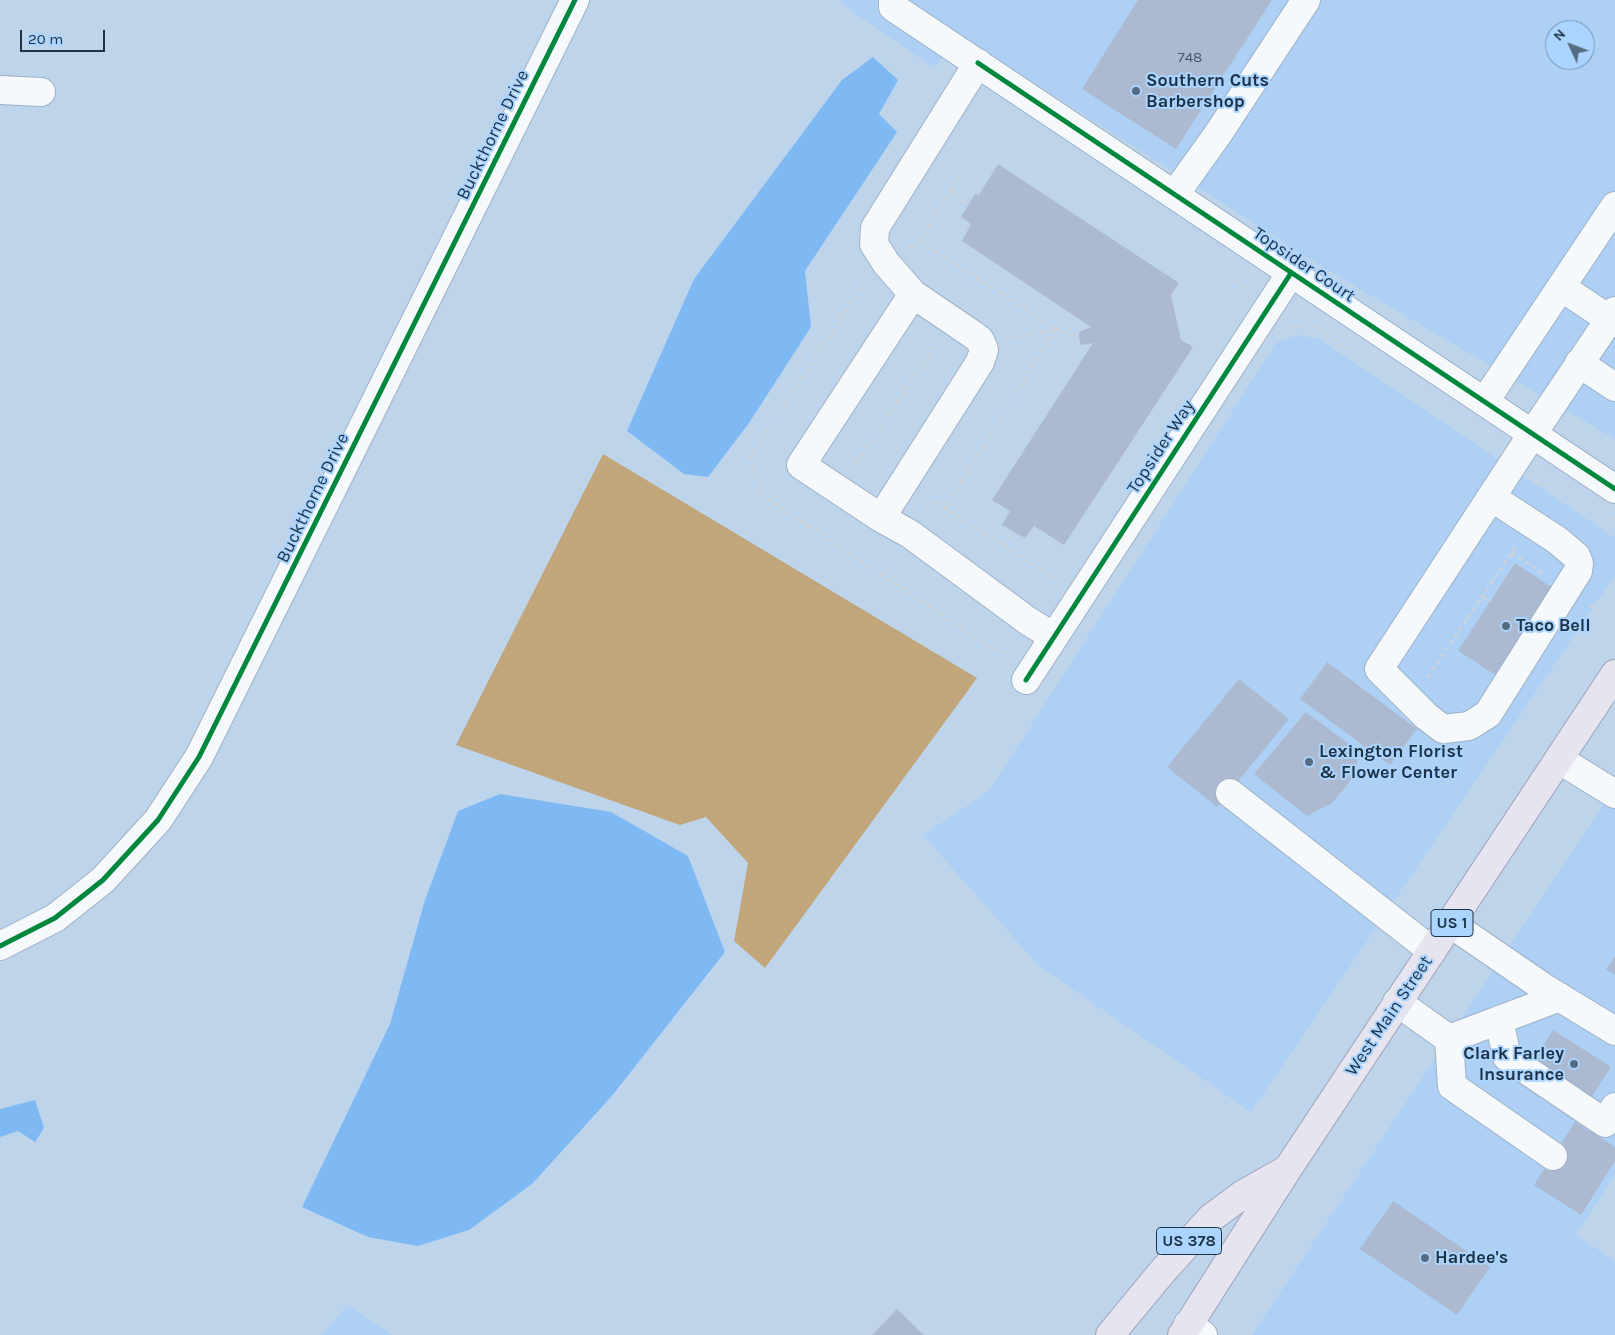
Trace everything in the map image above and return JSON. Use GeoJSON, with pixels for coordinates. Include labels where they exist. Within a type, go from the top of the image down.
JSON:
{"type":"FeatureCollection","features":[{"type":"Feature","properties":{"kind":"main road","name":"West Main Street"},"geometry":{"type":"LineString","coordinates":[[1191,1331],[1287,1170],[1397,1002],[1560,760],[1615,674]]}},
{"type":"Feature","properties":{"kind":"main road","name":"US 378"},"geometry":{"type":"LineString","coordinates":[[1110,1335],[1162,1272],[1211,1218],[1242,1195],[1287,1170]]}},
{"type":"Feature","properties":{"kind":"street","name":"Buckthorne Drive"},"geometry":{"type":"LineString","coordinates":[[0,946],[55,918],[104,880],[158,820],[199,757],[575,0]]}},
{"type":"Feature","properties":{"kind":"street","name":"Topsider Court"},"geometry":{"type":"LineString","coordinates":[[893,0],[893,7],[1615,489]]}},
{"type":"Feature","properties":{"kind":"street"},"geometry":{"type":"LineString","coordinates":[[1175,194],[1218,134],[1306,0]]}},
{"type":"Feature","properties":{"kind":"street"},"geometry":{"type":"LineString","coordinates":[[880,518],[980,362],[984,350],[980,340],[912,294],[886,263],[874,244],[875,228],[978,63]]}},
{"type":"Feature","properties":{"kind":"street"},"geometry":{"type":"LineString","coordinates":[[0,90],[41,92]]}},
{"type":"Feature","properties":{"kind":"street"},"geometry":{"type":"LineString","coordinates":[[1485,401],[1615,206]]}},
{"type":"Feature","properties":{"kind":"street","name":"Topsider Way"},"geometry":{"type":"LineString","coordinates":[[1054,637],[1291,273]]}},
{"type":"Feature","properties":{"kind":"street"},"geometry":{"type":"LineString","coordinates":[[1491,497],[1556,540],[1576,556],[1579,562],[1578,571],[1488,714],[1478,722],[1456,729],[1443,728],[1426,716],[1379,669],[1491,497],[1533,433],[1612,315],[1561,287]]}},
{"type":"Feature","properties":{"kind":"street"},"geometry":{"type":"LineString","coordinates":[[912,294],[801,465],[880,518],[910,534],[1028,621],[1054,637],[1026,680]]}},
{"type":"Feature","properties":{"kind":"street"},"geometry":{"type":"LineString","coordinates":[[1580,363],[1615,388]]}},
{"type":"Feature","properties":{"kind":"street"},"geometry":{"type":"LineString","coordinates":[[1560,760],[1615,794]]}},
{"type":"Feature","properties":{"kind":"street"},"geometry":{"type":"LineString","coordinates":[[1230,793],[1432,951]]}},
{"type":"Feature","properties":{"kind":"street"},"geometry":{"type":"LineString","coordinates":[[1451,924],[1560,997],[1615,1031]]}},
{"type":"Feature","properties":{"kind":"street"},"geometry":{"type":"LineString","coordinates":[[1449,1039],[1560,997]]}},
{"type":"Feature","properties":{"kind":"street"},"geometry":{"type":"LineString","coordinates":[[1397,1002],[1449,1039]]}},
{"type":"Feature","properties":{"kind":"street"},"geometry":{"type":"LineString","coordinates":[[1499,1020],[1507,1057],[1604,1123],[1615,1107]]}},
{"type":"Feature","properties":{"kind":"street"},"geometry":{"type":"LineString","coordinates":[[1449,1039],[1452,1086],[1553,1156]]}},
{"type":"Feature","properties":{"kind":"path"},"geometry":{"type":"LineString","coordinates":[[901,252],[920,241],[963,170]]}},
{"type":"Feature","properties":{"kind":"path"},"geometry":{"type":"LineString","coordinates":[[951,190],[968,204]]}},
{"type":"Feature","properties":{"kind":"path"},"geometry":{"type":"LineString","coordinates":[[920,241],[1056,329],[1079,338]]}},
{"type":"Feature","properties":{"kind":"path"},"geometry":{"type":"LineString","coordinates":[[963,303],[978,278]]}},
{"type":"Feature","properties":{"kind":"path"},"geometry":{"type":"LineString","coordinates":[[1285,329],[1296,325],[1313,325],[1354,352]]}},
{"type":"Feature","properties":{"kind":"path"},"geometry":{"type":"LineString","coordinates":[[1002,340],[1056,329]]}},
{"type":"Feature","properties":{"kind":"path"},"geometry":{"type":"LineString","coordinates":[[945,508],[1056,329]]}},
{"type":"Feature","properties":{"kind":"path"},"geometry":{"type":"LineString","coordinates":[[857,463],[940,337]]}},
{"type":"Feature","properties":{"kind":"path"},"geometry":{"type":"LineString","coordinates":[[923,512],[933,500],[1059,581],[1060,588]]}},
{"type":"Feature","properties":{"kind":"path"},"geometry":{"type":"LineString","coordinates":[[1004,545],[1013,530]]}},
{"type":"Feature","properties":{"kind":"path"},"geometry":{"type":"LineString","coordinates":[[1425,681],[1519,541]]}},
{"type":"Feature","properties":{"kind":"path"},"geometry":{"type":"LineString","coordinates":[[882,575],[898,551]]}},
{"type":"Feature","properties":{"kind":"path"},"geometry":{"type":"LineString","coordinates":[[1482,597],[1491,602]]}},
{"type":"Feature","properties":{"kind":"shaded area"},"geometry":{"type":"Polygon","coordinates":[[[841,0],[1615,0],[1615,439],[1321,266],[958,34],[934,68],[839,2],[841,0]]]}},
{"type":"Feature","properties":{"kind":"shaded area"},"geometry":{"type":"Polygon","coordinates":[[[873,57],[898,80],[879,114],[897,132],[805,271],[811,327],[749,423],[708,477],[684,474],[627,431],[694,279],[842,80],[873,57]]]}},
{"type":"Feature","properties":{"kind":"shaded area"},"geometry":{"type":"Polygon","coordinates":[[[1298,335],[1319,339],[1615,538],[1615,575],[1251,1112],[1039,966],[923,835],[989,791],[1276,343],[1298,335]]]}},
{"type":"Feature","properties":{"kind":"shaded area"},"geometry":{"type":"Polygon","coordinates":[[[603,454],[977,678],[765,968],[734,941],[748,863],[706,817],[680,825],[456,745],[603,454]]]}},
{"type":"Feature","properties":{"kind":"shaded area"},"geometry":{"type":"Polygon","coordinates":[[[1615,787],[1615,1174],[1576,1235],[1615,1261],[1615,1335],[1252,1335],[1615,787]]]}},
{"type":"Feature","properties":{"kind":"shaded area"},"geometry":{"type":"Polygon","coordinates":[[[500,794],[611,812],[688,856],[725,952],[611,1097],[532,1184],[469,1230],[418,1246],[368,1237],[302,1207],[390,1024],[425,900],[458,811],[500,794]]]}},
{"type":"Feature","properties":{"kind":"shaded area"},"geometry":{"type":"Polygon","coordinates":[[[35,1100],[44,1128],[35,1142],[18,1131],[0,1137],[0,1109],[35,1100]]]}},
{"type":"Feature","properties":{"kind":"shaded area"},"geometry":{"type":"Polygon","coordinates":[[[347,1305],[392,1335],[322,1335],[347,1305]]]}},
{"type":"Feature","properties":{"kind":"building"},"geometry":{"type":"Polygon","coordinates":[[[1138,0],[1272,0],[1176,149],[1082,89],[1138,0]]]}},
{"type":"Feature","properties":{"kind":"building"},"geometry":{"type":"Polygon","coordinates":[[[998,164],[1179,283],[1171,295],[1181,340],[1193,347],[1064,545],[1034,526],[1025,538],[1002,525],[1010,511],[992,500],[1093,343],[1081,345],[1079,337],[1079,332],[1091,327],[962,241],[971,224],[961,217],[975,194],[979,195],[998,164]]]}},
{"type":"Feature","properties":{"kind":"building","name":"Taco Bell"},"geometry":{"type":"Polygon","coordinates":[[[1515,563],[1559,592],[1502,679],[1458,651],[1515,563]]]}},
{"type":"Feature","properties":{"kind":"building"},"geometry":{"type":"Polygon","coordinates":[[[1327,662],[1417,729],[1390,765],[1300,699],[1327,662]]]}},
{"type":"Feature","properties":{"kind":"building"},"geometry":{"type":"Polygon","coordinates":[[[1239,679],[1289,719],[1217,807],[1167,767],[1239,679]]]}},
{"type":"Feature","properties":{"kind":"building"},"geometry":{"type":"Polygon","coordinates":[[[1306,712],[1357,750],[1357,765],[1348,784],[1332,803],[1307,816],[1254,774],[1306,712]]]}},
{"type":"Feature","properties":{"kind":"building"},"geometry":{"type":"Polygon","coordinates":[[[1615,956],[1615,975],[1606,969],[1615,956]]]}},
{"type":"Feature","properties":{"kind":"building"},"geometry":{"type":"Polygon","coordinates":[[[1553,1030],[1611,1067],[1590,1099],[1533,1062],[1553,1030]]]}},
{"type":"Feature","properties":{"kind":"building"},"geometry":{"type":"Polygon","coordinates":[[[1575,1122],[1615,1147],[1615,1161],[1581,1215],[1534,1185],[1575,1122]]]}},
{"type":"Feature","properties":{"kind":"building","name":"Hardee's"},"geometry":{"type":"Polygon","coordinates":[[[1393,1201],[1490,1267],[1457,1315],[1360,1249],[1393,1201]]]}},
{"type":"Feature","properties":{"kind":"building"},"geometry":{"type":"Polygon","coordinates":[[[897,1309],[924,1335],[872,1335],[897,1309]]]}},
{"type":"Feature","properties":{"kind":"cycle path"},"geometry":{"type":"LineString","coordinates":[[0,946],[55,918],[103,880],[158,820],[199,757],[575,0]]}},
{"type":"Feature","properties":{"kind":"cycle path"},"geometry":{"type":"LineString","coordinates":[[978,63],[1615,489]]}},
{"type":"Feature","properties":{"kind":"cycle path"},"geometry":{"type":"LineString","coordinates":[[1026,680],[1291,273]]}},
{"type":"Feature","properties":{"kind":"place","name":"Southern Cuts Barbershop"},"geometry":{"type":"Point","coordinates":[1136,91]}},
{"type":"Feature","properties":{"kind":"place","name":"Taco Bell"},"geometry":{"type":"Point","coordinates":[1506,626]}},
{"type":"Feature","properties":{"kind":"place","name":"Lexington Florist & Flower Center"},"geometry":{"type":"Point","coordinates":[1309,762]}},
{"type":"Feature","properties":{"kind":"place","name":"Clark Farley Insurance"},"geometry":{"type":"Point","coordinates":[1574,1064]}},
{"type":"Feature","properties":{"kind":"place","name":"Hardee's"},"geometry":{"type":"Point","coordinates":[1425,1258]}}]}
